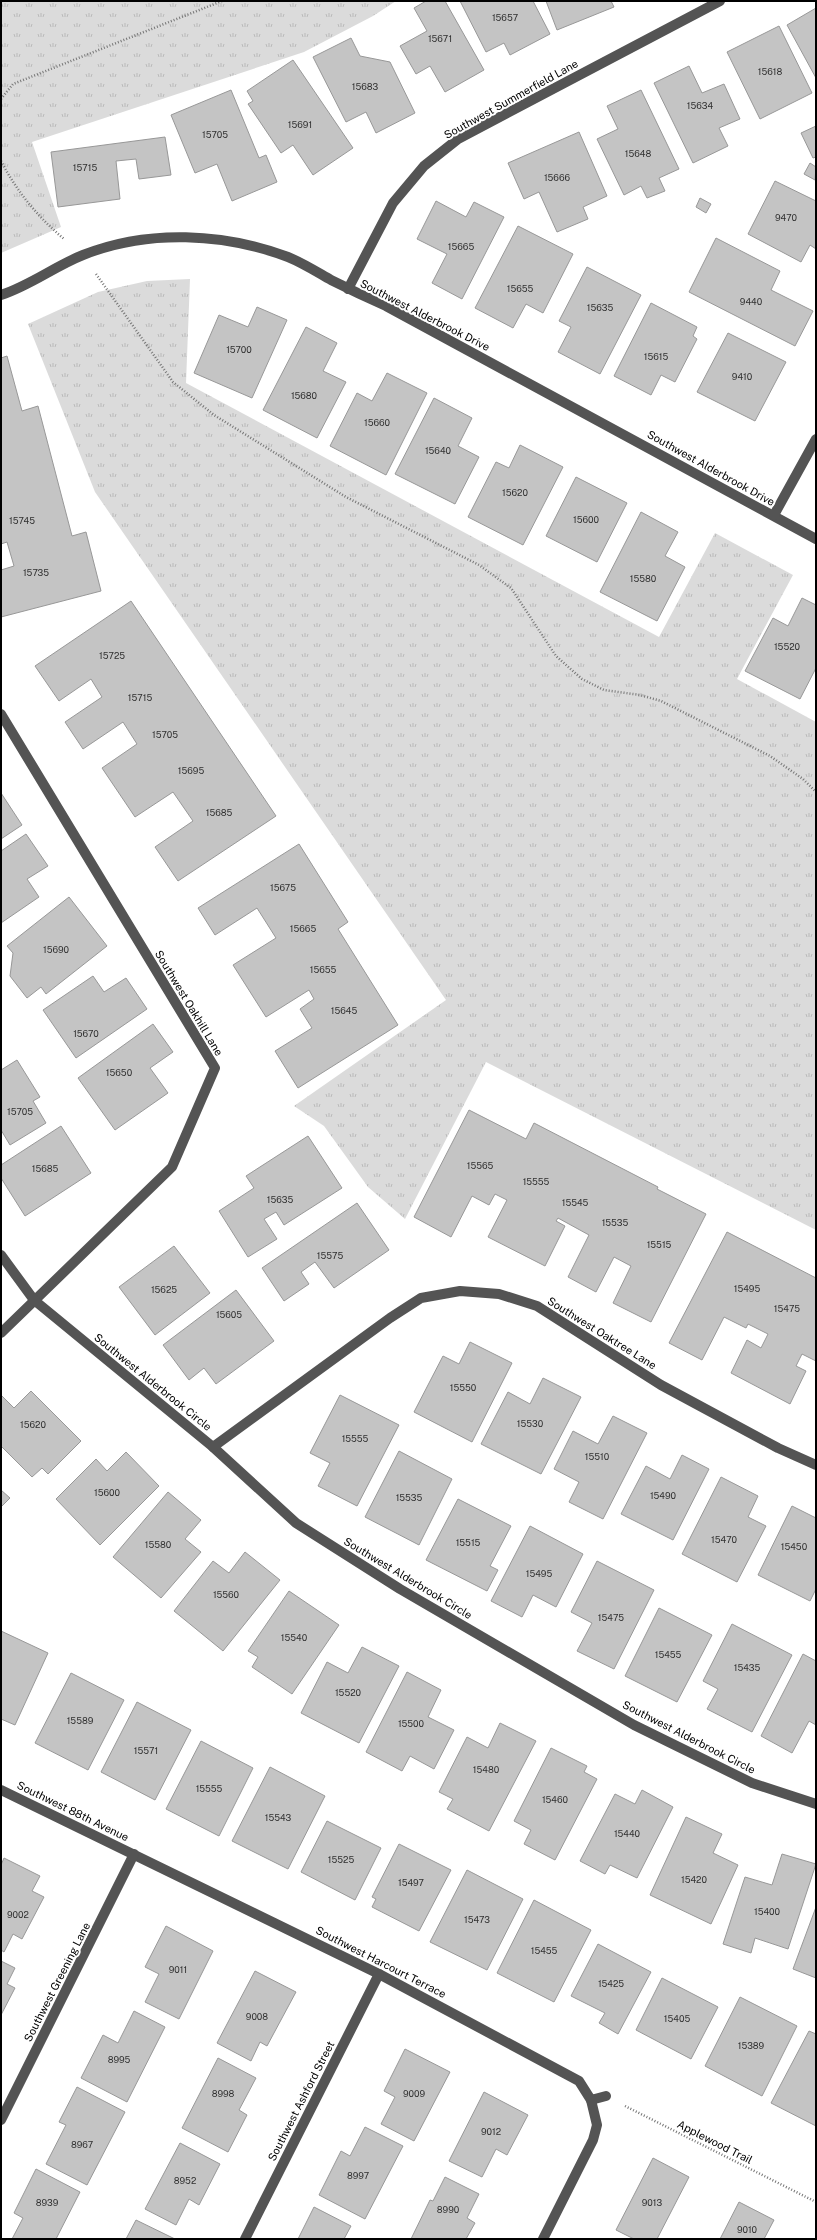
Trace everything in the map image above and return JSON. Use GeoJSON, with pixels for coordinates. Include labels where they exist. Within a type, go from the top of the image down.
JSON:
{"type":"FeatureCollection","features":[{"type":"Feature","properties":{"kind":"street","name":"Southwest Summerfield Lane"},"geometry":{"type":"LineString","coordinates":[[348,289],[393,203],[424,166],[458,140],[720,1]]}},
{"type":"Feature","properties":{"kind":"street","name":"Southwest Alderbrook Drive"},"geometry":{"type":"LineString","coordinates":[[1,295],[38,280],[82,255],[121,243],[163,237],[195,237],[256,247],[289,258],[348,289],[393,310],[816,538]]}},
{"type":"Feature","properties":{"kind":"street"},"geometry":{"type":"LineString","coordinates":[[774,515],[816,439]]}},
{"type":"Feature","properties":{"kind":"street","name":"Southwest Oakhill Lane"},"geometry":{"type":"LineString","coordinates":[[1,714],[215,1068],[172,1167],[34,1300]]}},
{"type":"Feature","properties":{"kind":"street","name":"Southwest Alderbrook Circle"},"geometry":{"type":"LineString","coordinates":[[1,1255],[34,1300],[213,1447],[296,1523],[400,1589],[634,1725],[752,1783],[816,1804]]}},
{"type":"Feature","properties":{"kind":"street","name":"Southwest Oaktree Lane"},"geometry":{"type":"LineString","coordinates":[[213,1447],[421,1298],[460,1291],[499,1294],[536,1306],[661,1385],[778,1448],[816,1465]]}},
{"type":"Feature","properties":{"kind":"street"},"geometry":{"type":"LineString","coordinates":[[1,1333],[34,1300]]}},
{"type":"Feature","properties":{"kind":"street","name":"Southwest 88th Avenue"},"geometry":{"type":"LineString","coordinates":[[1,1790],[134,1854]]}},
{"type":"Feature","properties":{"kind":"street","name":"Southwest Harcourt Terrace"},"geometry":{"type":"LineString","coordinates":[[134,1854],[379,1974],[558,2068],[579,2081],[591,2100],[597,2125],[594,2140],[543,2239]]}},
{"type":"Feature","properties":{"kind":"street","name":"Southwest Greening Lane"},"geometry":{"type":"LineString","coordinates":[[1,2120],[134,1854]]}},
{"type":"Feature","properties":{"kind":"street","name":"Southwest Ashford Street"},"geometry":{"type":"LineString","coordinates":[[245,2239],[379,1974]]}},
{"type":"Feature","properties":{"kind":"street"},"geometry":{"type":"LineString","coordinates":[[591,2100],[606,2096]]}},
{"type":"Feature","properties":{"kind":"path"},"geometry":{"type":"LineString","coordinates":[[1,99],[13,84],[222,1]]}},
{"type":"Feature","properties":{"kind":"path"},"geometry":{"type":"LineString","coordinates":[[1,161],[12,182],[41,219],[82,255],[173,382],[214,415],[346,497],[479,565],[511,588],[556,656],[582,679],[604,690],[640,695],[661,702],[770,756],[803,779],[816,792]]}},
{"type":"Feature","properties":{"kind":"path","name":"Applewood Trail"},"geometry":{"type":"LineString","coordinates":[[606,2096],[816,2202]]}},
{"type":"Feature","properties":{"kind":"green space"},"geometry":{"type":"Polygon","coordinates":[[[1,1],[396,1],[373,16],[304,52],[32,142],[61,227],[1,253],[1,1]]]}},
{"type":"Feature","properties":{"kind":"green space"},"geometry":{"type":"Polygon","coordinates":[[[190,279],[186,383],[659,637],[715,533],[793,575],[737,679],[816,722],[816,1230],[486,1062],[405,1219],[368,1187],[324,1126],[294,1106],[446,1000],[95,492],[28,324],[98,292],[147,281],[190,279]]]}},
{"type":"Feature","properties":{"kind":"building"},"geometry":{"type":"Polygon","coordinates":[[[426,1],[445,1],[484,70],[445,92],[430,66],[416,74],[400,46],[427,31],[414,8],[426,1]]]}},
{"type":"Feature","properties":{"kind":"building"},"geometry":{"type":"Polygon","coordinates":[[[460,1],[533,1],[550,34],[510,55],[504,43],[486,52],[460,1]]]}},
{"type":"Feature","properties":{"kind":"building"},"geometry":{"type":"Polygon","coordinates":[[[546,1],[611,1],[614,7],[557,30],[546,1]]]}},
{"type":"Feature","properties":{"kind":"building"},"geometry":{"type":"Polygon","coordinates":[[[816,8],[816,78],[787,25],[816,8]]]}},
{"type":"Feature","properties":{"kind":"building"},"geometry":{"type":"Polygon","coordinates":[[[779,26],[812,93],[760,119],[727,52],[779,26]]]}},
{"type":"Feature","properties":{"kind":"building"},"geometry":{"type":"Polygon","coordinates":[[[351,38],[360,56],[390,62],[415,113],[376,133],[366,112],[346,122],[313,57],[351,38]]]}},
{"type":"Feature","properties":{"kind":"building"},"geometry":{"type":"Polygon","coordinates":[[[293,60],[353,148],[313,175],[293,145],[281,153],[248,104],[253,101],[247,91],[293,60]]]}},
{"type":"Feature","properties":{"kind":"building"},"geometry":{"type":"Polygon","coordinates":[[[689,66],[702,93],[724,84],[740,119],[719,128],[728,146],[693,163],[654,83],[689,66]]]}},
{"type":"Feature","properties":{"kind":"building"},"geometry":{"type":"Polygon","coordinates":[[[231,90],[259,158],[266,155],[277,182],[232,201],[217,164],[195,173],[171,115],[231,90]]]}},
{"type":"Feature","properties":{"kind":"building"},"geometry":{"type":"Polygon","coordinates":[[[641,90],[679,169],[659,178],[665,191],[647,198],[641,186],[624,195],[597,139],[618,129],[607,106],[641,90]]]}},
{"type":"Feature","properties":{"kind":"building"},"geometry":{"type":"Polygon","coordinates":[[[816,126],[816,157],[813,158],[801,133],[816,126]]]}},
{"type":"Feature","properties":{"kind":"building"},"geometry":{"type":"Polygon","coordinates":[[[579,132],[607,196],[583,207],[588,219],[557,232],[539,192],[524,199],[508,163],[579,132]]]}},
{"type":"Feature","properties":{"kind":"building"},"geometry":{"type":"Polygon","coordinates":[[[165,137],[171,175],[139,179],[136,159],[116,161],[120,199],[58,207],[51,152],[165,137]]]}},
{"type":"Feature","properties":{"kind":"building"},"geometry":{"type":"Polygon","coordinates":[[[810,163],[816,167],[815,180],[804,174],[810,163]]]}},
{"type":"Feature","properties":{"kind":"building"},"geometry":{"type":"Polygon","coordinates":[[[775,181],[816,201],[816,249],[810,245],[801,262],[748,234],[775,181]]]}},
{"type":"Feature","properties":{"kind":"building"},"geometry":{"type":"Polygon","coordinates":[[[700,198],[711,204],[706,213],[696,207],[700,198]]]}},
{"type":"Feature","properties":{"kind":"building"},"geometry":{"type":"Polygon","coordinates":[[[436,201],[466,217],[474,202],[504,217],[462,299],[432,283],[447,254],[417,239],[436,201]]]}},
{"type":"Feature","properties":{"kind":"building"},"geometry":{"type":"Polygon","coordinates":[[[518,226],[573,254],[543,313],[526,304],[513,328],[475,308],[518,226]]]}},
{"type":"Feature","properties":{"kind":"building"},"geometry":{"type":"Polygon","coordinates":[[[716,238],[780,271],[771,290],[813,311],[795,346],[689,292],[716,238]]]}},
{"type":"Feature","properties":{"kind":"building"},"geometry":{"type":"Polygon","coordinates":[[[587,267],[641,295],[600,374],[558,352],[571,327],[559,321],[587,267]]]}},
{"type":"Feature","properties":{"kind":"building"},"geometry":{"type":"Polygon","coordinates":[[[651,303],[697,327],[693,336],[697,339],[675,382],[661,375],[651,395],[614,376],[651,303]]]}},
{"type":"Feature","properties":{"kind":"building"},"geometry":{"type":"Polygon","coordinates":[[[257,307],[287,320],[252,398],[194,373],[219,315],[248,327],[257,307]]]}},
{"type":"Feature","properties":{"kind":"building"},"geometry":{"type":"Polygon","coordinates":[[[306,327],[337,343],[323,371],[346,382],[317,438],[263,410],[306,327]]]}},
{"type":"Feature","properties":{"kind":"building"},"geometry":{"type":"Polygon","coordinates":[[[728,333],[786,362],[755,421],[697,392],[728,333]]]}},
{"type":"Feature","properties":{"kind":"building"},"geometry":{"type":"Polygon","coordinates":[[[7,356],[22,411],[38,406],[72,536],[86,532],[101,591],[1,617],[1,570],[14,566],[7,542],[1,544],[1,358],[7,356]]]}},
{"type":"Feature","properties":{"kind":"building"},"geometry":{"type":"Polygon","coordinates":[[[387,373],[427,393],[386,475],[330,446],[357,393],[372,401],[387,373]]]}},
{"type":"Feature","properties":{"kind":"building"},"geometry":{"type":"Polygon","coordinates":[[[434,398],[472,418],[458,446],[479,457],[455,504],[395,474],[434,398]]]}},
{"type":"Feature","properties":{"kind":"building"},"geometry":{"type":"Polygon","coordinates":[[[520,445],[563,467],[523,545],[468,517],[496,462],[509,468],[520,445]]]}},
{"type":"Feature","properties":{"kind":"building"},"geometry":{"type":"Polygon","coordinates":[[[576,477],[627,503],[597,562],[546,536],[576,477]]]}},
{"type":"Feature","properties":{"kind":"building"},"geometry":{"type":"Polygon","coordinates":[[[641,512],[678,532],[665,556],[685,567],[657,621],[600,592],[641,512]]]}},
{"type":"Feature","properties":{"kind":"building"},"geometry":{"type":"Polygon","coordinates":[[[802,598],[816,605],[816,668],[800,699],[745,671],[773,618],[788,626],[802,598]]]}},
{"type":"Feature","properties":{"kind":"building"},"geometry":{"type":"Polygon","coordinates":[[[131,601],[276,816],[178,881],[155,847],[193,821],[173,792],[135,817],[102,768],[137,744],[123,722],[83,749],[65,722],[102,697],[91,679],[59,701],[35,666],[131,601]]]}},
{"type":"Feature","properties":{"kind":"building"},"geometry":{"type":"Polygon","coordinates":[[[1,793],[22,825],[1,839],[1,793]]]}},
{"type":"Feature","properties":{"kind":"building"},"geometry":{"type":"Polygon","coordinates":[[[26,834],[48,866],[27,879],[39,897],[1,923],[1,851],[26,834]]]}},
{"type":"Feature","properties":{"kind":"building"},"geometry":{"type":"Polygon","coordinates":[[[299,844],[348,922],[338,929],[398,1025],[298,1088],[275,1051],[312,1028],[300,1009],[314,999],[309,990],[266,1017],[233,965],[276,938],[257,908],[215,935],[198,908],[299,844]]]}},
{"type":"Feature","properties":{"kind":"building"},"geometry":{"type":"Polygon","coordinates":[[[69,897],[107,946],[46,994],[41,987],[27,998],[10,976],[13,953],[7,946],[69,897]]]}},
{"type":"Feature","properties":{"kind":"building"},"geometry":{"type":"Polygon","coordinates":[[[93,976],[104,992],[126,978],[147,1009],[76,1058],[43,1010],[93,976]]]}},
{"type":"Feature","properties":{"kind":"building"},"geometry":{"type":"Polygon","coordinates":[[[153,1024],[173,1052],[150,1068],[168,1093],[115,1130],[78,1078],[153,1024]]]}},
{"type":"Feature","properties":{"kind":"building"},"geometry":{"type":"Polygon","coordinates":[[[17,1060],[40,1097],[33,1101],[46,1123],[10,1145],[1,1130],[1,1070],[17,1060]]]}},
{"type":"Feature","properties":{"kind":"building"},"geometry":{"type":"Polygon","coordinates":[[[469,1110],[526,1139],[534,1123],[658,1187],[657,1189],[706,1214],[651,1322],[613,1303],[631,1266],[614,1257],[596,1292],[568,1277],[589,1235],[558,1218],[556,1221],[565,1226],[545,1266],[488,1237],[507,1200],[495,1194],[489,1205],[472,1196],[451,1237],[414,1217],[469,1110]]]}},
{"type":"Feature","properties":{"kind":"building"},"geometry":{"type":"Polygon","coordinates":[[[61,1126],[91,1173],[25,1216],[1,1178],[1,1165],[61,1126]]]}},
{"type":"Feature","properties":{"kind":"building"},"geometry":{"type":"Polygon","coordinates":[[[308,1136],[342,1188],[284,1225],[276,1212],[264,1219],[277,1239],[248,1257],[219,1211],[254,1188],[246,1176],[308,1136]]]}},
{"type":"Feature","properties":{"kind":"building"},"geometry":{"type":"Polygon","coordinates":[[[357,1203],[389,1250],[334,1288],[315,1262],[301,1272],[309,1284],[284,1301],[262,1268],[357,1203]]]}},
{"type":"Feature","properties":{"kind":"building"},"geometry":{"type":"Polygon","coordinates":[[[727,1232],[816,1278],[816,1361],[802,1354],[796,1366],[806,1371],[790,1404],[731,1373],[747,1340],[761,1348],[768,1334],[748,1324],[746,1328],[724,1317],[702,1360],[669,1343],[727,1232]]]}},
{"type":"Feature","properties":{"kind":"building"},"geometry":{"type":"Polygon","coordinates":[[[174,1246],[210,1293],[155,1335],[119,1287],[174,1246]]]}},
{"type":"Feature","properties":{"kind":"building"},"geometry":{"type":"Polygon","coordinates":[[[236,1290],[274,1341],[216,1384],[204,1368],[189,1380],[163,1345],[236,1290]]]}},
{"type":"Feature","properties":{"kind":"building"},"geometry":{"type":"Polygon","coordinates":[[[470,1342],[512,1363],[472,1442],[414,1412],[443,1356],[459,1364],[470,1342]]]}},
{"type":"Feature","properties":{"kind":"building"},"geometry":{"type":"Polygon","coordinates":[[[543,1378],[581,1397],[541,1474],[481,1444],[508,1392],[530,1404],[543,1378]]]}},
{"type":"Feature","properties":{"kind":"building"},"geometry":{"type":"Polygon","coordinates":[[[31,1391],[81,1441],[48,1474],[42,1468],[32,1477],[1,1446],[1,1395],[14,1408],[31,1391]]]}},
{"type":"Feature","properties":{"kind":"building"},"geometry":{"type":"Polygon","coordinates":[[[340,1395],[399,1425],[357,1506],[318,1486],[330,1463],[310,1453],[340,1395]]]}},
{"type":"Feature","properties":{"kind":"building"},"geometry":{"type":"Polygon","coordinates":[[[613,1416],[647,1433],[603,1519],[569,1502],[579,1482],[554,1469],[573,1431],[598,1444],[613,1416]]]}},
{"type":"Feature","properties":{"kind":"building"},"geometry":{"type":"Polygon","coordinates":[[[399,1451],[452,1479],[419,1545],[365,1517],[399,1451]]]}},
{"type":"Feature","properties":{"kind":"building"},"geometry":{"type":"Polygon","coordinates":[[[126,1452],[159,1486],[100,1545],[56,1499],[96,1459],[107,1471],[126,1452]]]}},
{"type":"Feature","properties":{"kind":"building"},"geometry":{"type":"Polygon","coordinates":[[[682,1455],[709,1469],[673,1540],[621,1514],[646,1466],[670,1479],[682,1455]]]}},
{"type":"Feature","properties":{"kind":"building"},"geometry":{"type":"Polygon","coordinates":[[[721,1477],[758,1496],[748,1517],[766,1526],[737,1582],[682,1554],[721,1477]]]}},
{"type":"Feature","properties":{"kind":"building"},"geometry":{"type":"Polygon","coordinates":[[[1,1490],[10,1498],[1,1507],[1,1490]]]}},
{"type":"Feature","properties":{"kind":"building"},"geometry":{"type":"Polygon","coordinates":[[[168,1492],[201,1520],[185,1539],[201,1552],[161,1598],[113,1557],[168,1492]]]}},
{"type":"Feature","properties":{"kind":"building"},"geometry":{"type":"Polygon","coordinates":[[[458,1499],[511,1526],[490,1566],[498,1570],[487,1591],[426,1560],[458,1499]]]}},
{"type":"Feature","properties":{"kind":"building"},"geometry":{"type":"Polygon","coordinates":[[[792,1506],[816,1518],[816,1589],[810,1601],[758,1575],[792,1506]]]}},
{"type":"Feature","properties":{"kind":"building"},"geometry":{"type":"Polygon","coordinates":[[[530,1526],[583,1554],[556,1607],[533,1595],[522,1617],[491,1601],[530,1526]]]}},
{"type":"Feature","properties":{"kind":"building"},"geometry":{"type":"Polygon","coordinates":[[[245,1552],[280,1580],[223,1651],[174,1611],[213,1561],[229,1573],[245,1552]]]}},
{"type":"Feature","properties":{"kind":"building"},"geometry":{"type":"Polygon","coordinates":[[[597,1561],[654,1590],[614,1669],[577,1651],[592,1623],[571,1612],[597,1561]]]}},
{"type":"Feature","properties":{"kind":"building"},"geometry":{"type":"Polygon","coordinates":[[[289,1591],[339,1625],[292,1694],[252,1667],[258,1657],[248,1651],[289,1591]]]}},
{"type":"Feature","properties":{"kind":"building"},"geometry":{"type":"Polygon","coordinates":[[[659,1608],[712,1635],[677,1702],[625,1676],[659,1608]]]}},
{"type":"Feature","properties":{"kind":"building"},"geometry":{"type":"Polygon","coordinates":[[[732,1624],[792,1655],[752,1732],[707,1709],[718,1689],[703,1681],[732,1624]]]}},
{"type":"Feature","properties":{"kind":"building"},"geometry":{"type":"Polygon","coordinates":[[[1,1631],[48,1653],[15,1725],[1,1719],[1,1631]]]}},
{"type":"Feature","properties":{"kind":"building"},"geometry":{"type":"Polygon","coordinates":[[[362,1647],[399,1666],[359,1743],[301,1713],[327,1662],[348,1673],[362,1647]]]}},
{"type":"Feature","properties":{"kind":"building"},"geometry":{"type":"Polygon","coordinates":[[[803,1654],[816,1661],[816,1725],[809,1721],[792,1753],[761,1736],[803,1654]]]}},
{"type":"Feature","properties":{"kind":"building"},"geometry":{"type":"Polygon","coordinates":[[[407,1672],[441,1690],[428,1717],[454,1730],[434,1769],[410,1756],[402,1771],[366,1752],[407,1672]]]}},
{"type":"Feature","properties":{"kind":"building"},"geometry":{"type":"Polygon","coordinates":[[[71,1673],[124,1700],[88,1770],[35,1743],[71,1673]]]}},
{"type":"Feature","properties":{"kind":"building"},"geometry":{"type":"Polygon","coordinates":[[[137,1702],[191,1730],[155,1800],[101,1772],[137,1702]]]}},
{"type":"Feature","properties":{"kind":"building"},"geometry":{"type":"Polygon","coordinates":[[[500,1723],[536,1741],[489,1831],[447,1809],[453,1799],[439,1792],[467,1737],[488,1748],[500,1723]]]}},
{"type":"Feature","properties":{"kind":"building"},"geometry":{"type":"Polygon","coordinates":[[[201,1741],[253,1768],[219,1836],[166,1809],[201,1741]]]}},
{"type":"Feature","properties":{"kind":"building"},"geometry":{"type":"Polygon","coordinates":[[[551,1748],[587,1766],[584,1772],[597,1779],[555,1860],[524,1844],[531,1830],[514,1821],[551,1748]]]}},
{"type":"Feature","properties":{"kind":"building"},"geometry":{"type":"Polygon","coordinates":[[[270,1767],[325,1796],[288,1869],[232,1841],[270,1767]]]}},
{"type":"Feature","properties":{"kind":"building"},"geometry":{"type":"Polygon","coordinates":[[[642,1790],[673,1807],[637,1878],[610,1865],[605,1874],[580,1861],[615,1794],[635,1804],[642,1790]]]}},
{"type":"Feature","properties":{"kind":"building"},"geometry":{"type":"Polygon","coordinates":[[[686,1817],[722,1834],[713,1853],[738,1865],[711,1924],[650,1895],[686,1817]]]}},
{"type":"Feature","properties":{"kind":"building"},"geometry":{"type":"Polygon","coordinates":[[[327,1821],[381,1848],[355,1900],[301,1872],[327,1821]]]}},
{"type":"Feature","properties":{"kind":"building"},"geometry":{"type":"Polygon","coordinates":[[[399,1844],[451,1870],[419,1931],[372,1907],[376,1899],[372,1897],[399,1844]]]}},
{"type":"Feature","properties":{"kind":"building"},"geometry":{"type":"Polygon","coordinates":[[[782,1854],[816,1864],[788,1949],[755,1938],[751,1953],[723,1944],[745,1877],[772,1885],[782,1854]]]}},
{"type":"Feature","properties":{"kind":"building"},"geometry":{"type":"Polygon","coordinates":[[[4,1858],[40,1876],[32,1891],[44,1897],[22,1939],[13,1934],[4,1952],[1,1950],[1,1865],[4,1858]]]}},
{"type":"Feature","properties":{"kind":"building"},"geometry":{"type":"Polygon","coordinates":[[[467,1870],[523,1899],[487,1970],[430,1942],[467,1870]]]}},
{"type":"Feature","properties":{"kind":"building"},"geometry":{"type":"Polygon","coordinates":[[[534,1900],[591,1930],[554,2002],[497,1973],[534,1900]]]}},
{"type":"Feature","properties":{"kind":"building"},"geometry":{"type":"Polygon","coordinates":[[[816,1907],[816,1978],[793,1969],[816,1907]]]}},
{"type":"Feature","properties":{"kind":"building"},"geometry":{"type":"Polygon","coordinates":[[[166,1926],[213,1951],[179,2019],[145,2002],[159,1974],[145,1967],[166,1926]]]}},
{"type":"Feature","properties":{"kind":"building"},"geometry":{"type":"Polygon","coordinates":[[[598,1944],[651,1972],[618,2034],[599,2023],[605,2013],[571,1996],[598,1944]]]}},
{"type":"Feature","properties":{"kind":"building"},"geometry":{"type":"Polygon","coordinates":[[[1,1961],[15,1968],[7,1984],[15,1988],[1,2015],[1,1961]]]}},
{"type":"Feature","properties":{"kind":"building"},"geometry":{"type":"Polygon","coordinates":[[[255,1971],[296,1992],[267,2046],[260,2042],[251,2061],[217,2043],[255,1971]]]}},
{"type":"Feature","properties":{"kind":"building"},"geometry":{"type":"Polygon","coordinates":[[[662,1978],[718,2007],[691,2059],[636,2030],[662,1978]]]}},
{"type":"Feature","properties":{"kind":"building"},"geometry":{"type":"Polygon","coordinates":[[[740,1997],[797,2026],[762,2096],[705,2066],[740,1997]]]}},
{"type":"Feature","properties":{"kind":"building"},"geometry":{"type":"Polygon","coordinates":[[[134,2011],[165,2027],[127,2102],[81,2078],[103,2035],[118,2043],[134,2011]]]}},
{"type":"Feature","properties":{"kind":"building"},"geometry":{"type":"Polygon","coordinates":[[[809,2031],[816,2034],[816,2126],[771,2103],[809,2031]]]}},
{"type":"Feature","properties":{"kind":"building"},"geometry":{"type":"Polygon","coordinates":[[[405,2049],[450,2072],[414,2141],[381,2124],[395,2097],[384,2091],[405,2049]]]}},
{"type":"Feature","properties":{"kind":"building"},"geometry":{"type":"Polygon","coordinates":[[[218,2058],[256,2078],[239,2110],[247,2115],[228,2152],[182,2128],[218,2058]]]}},
{"type":"Feature","properties":{"kind":"building"},"geometry":{"type":"Polygon","coordinates":[[[77,2087],[125,2112],[87,2185],[46,2164],[66,2125],[59,2122],[77,2087]]]}},
{"type":"Feature","properties":{"kind":"building"},"geometry":{"type":"Polygon","coordinates":[[[484,2092],[528,2115],[507,2155],[496,2149],[482,2177],[449,2161],[484,2092]]]}},
{"type":"Feature","properties":{"kind":"building"},"geometry":{"type":"Polygon","coordinates":[[[365,2127],[403,2146],[365,2219],[319,2195],[341,2151],[350,2156],[365,2127]]]}},
{"type":"Feature","properties":{"kind":"building"},"geometry":{"type":"Polygon","coordinates":[[[180,2143],[220,2164],[199,2205],[189,2199],[176,2225],[145,2209],[180,2143]]]}},
{"type":"Feature","properties":{"kind":"building"},"geometry":{"type":"Polygon","coordinates":[[[653,2158],[689,2177],[657,2239],[634,2239],[616,2230],[653,2158]]]}},
{"type":"Feature","properties":{"kind":"building"},"geometry":{"type":"Polygon","coordinates":[[[36,2169],[80,2192],[56,2239],[12,2239],[23,2218],[14,2213],[36,2169]]]}},
{"type":"Feature","properties":{"kind":"building"},"geometry":{"type":"Polygon","coordinates":[[[445,2177],[479,2194],[467,2218],[475,2223],[466,2239],[411,2239],[430,2200],[433,2201],[445,2177]]]}},
{"type":"Feature","properties":{"kind":"building"},"geometry":{"type":"Polygon","coordinates":[[[739,2202],[774,2220],[764,2239],[720,2239],[739,2202]]]}},
{"type":"Feature","properties":{"kind":"building"},"geometry":{"type":"Polygon","coordinates":[[[314,2207],[351,2226],[344,2239],[298,2239],[314,2207]]]}},
{"type":"Feature","properties":{"kind":"building"},"geometry":{"type":"Polygon","coordinates":[[[136,2220],[175,2239],[126,2239],[136,2220]]]}}]}
